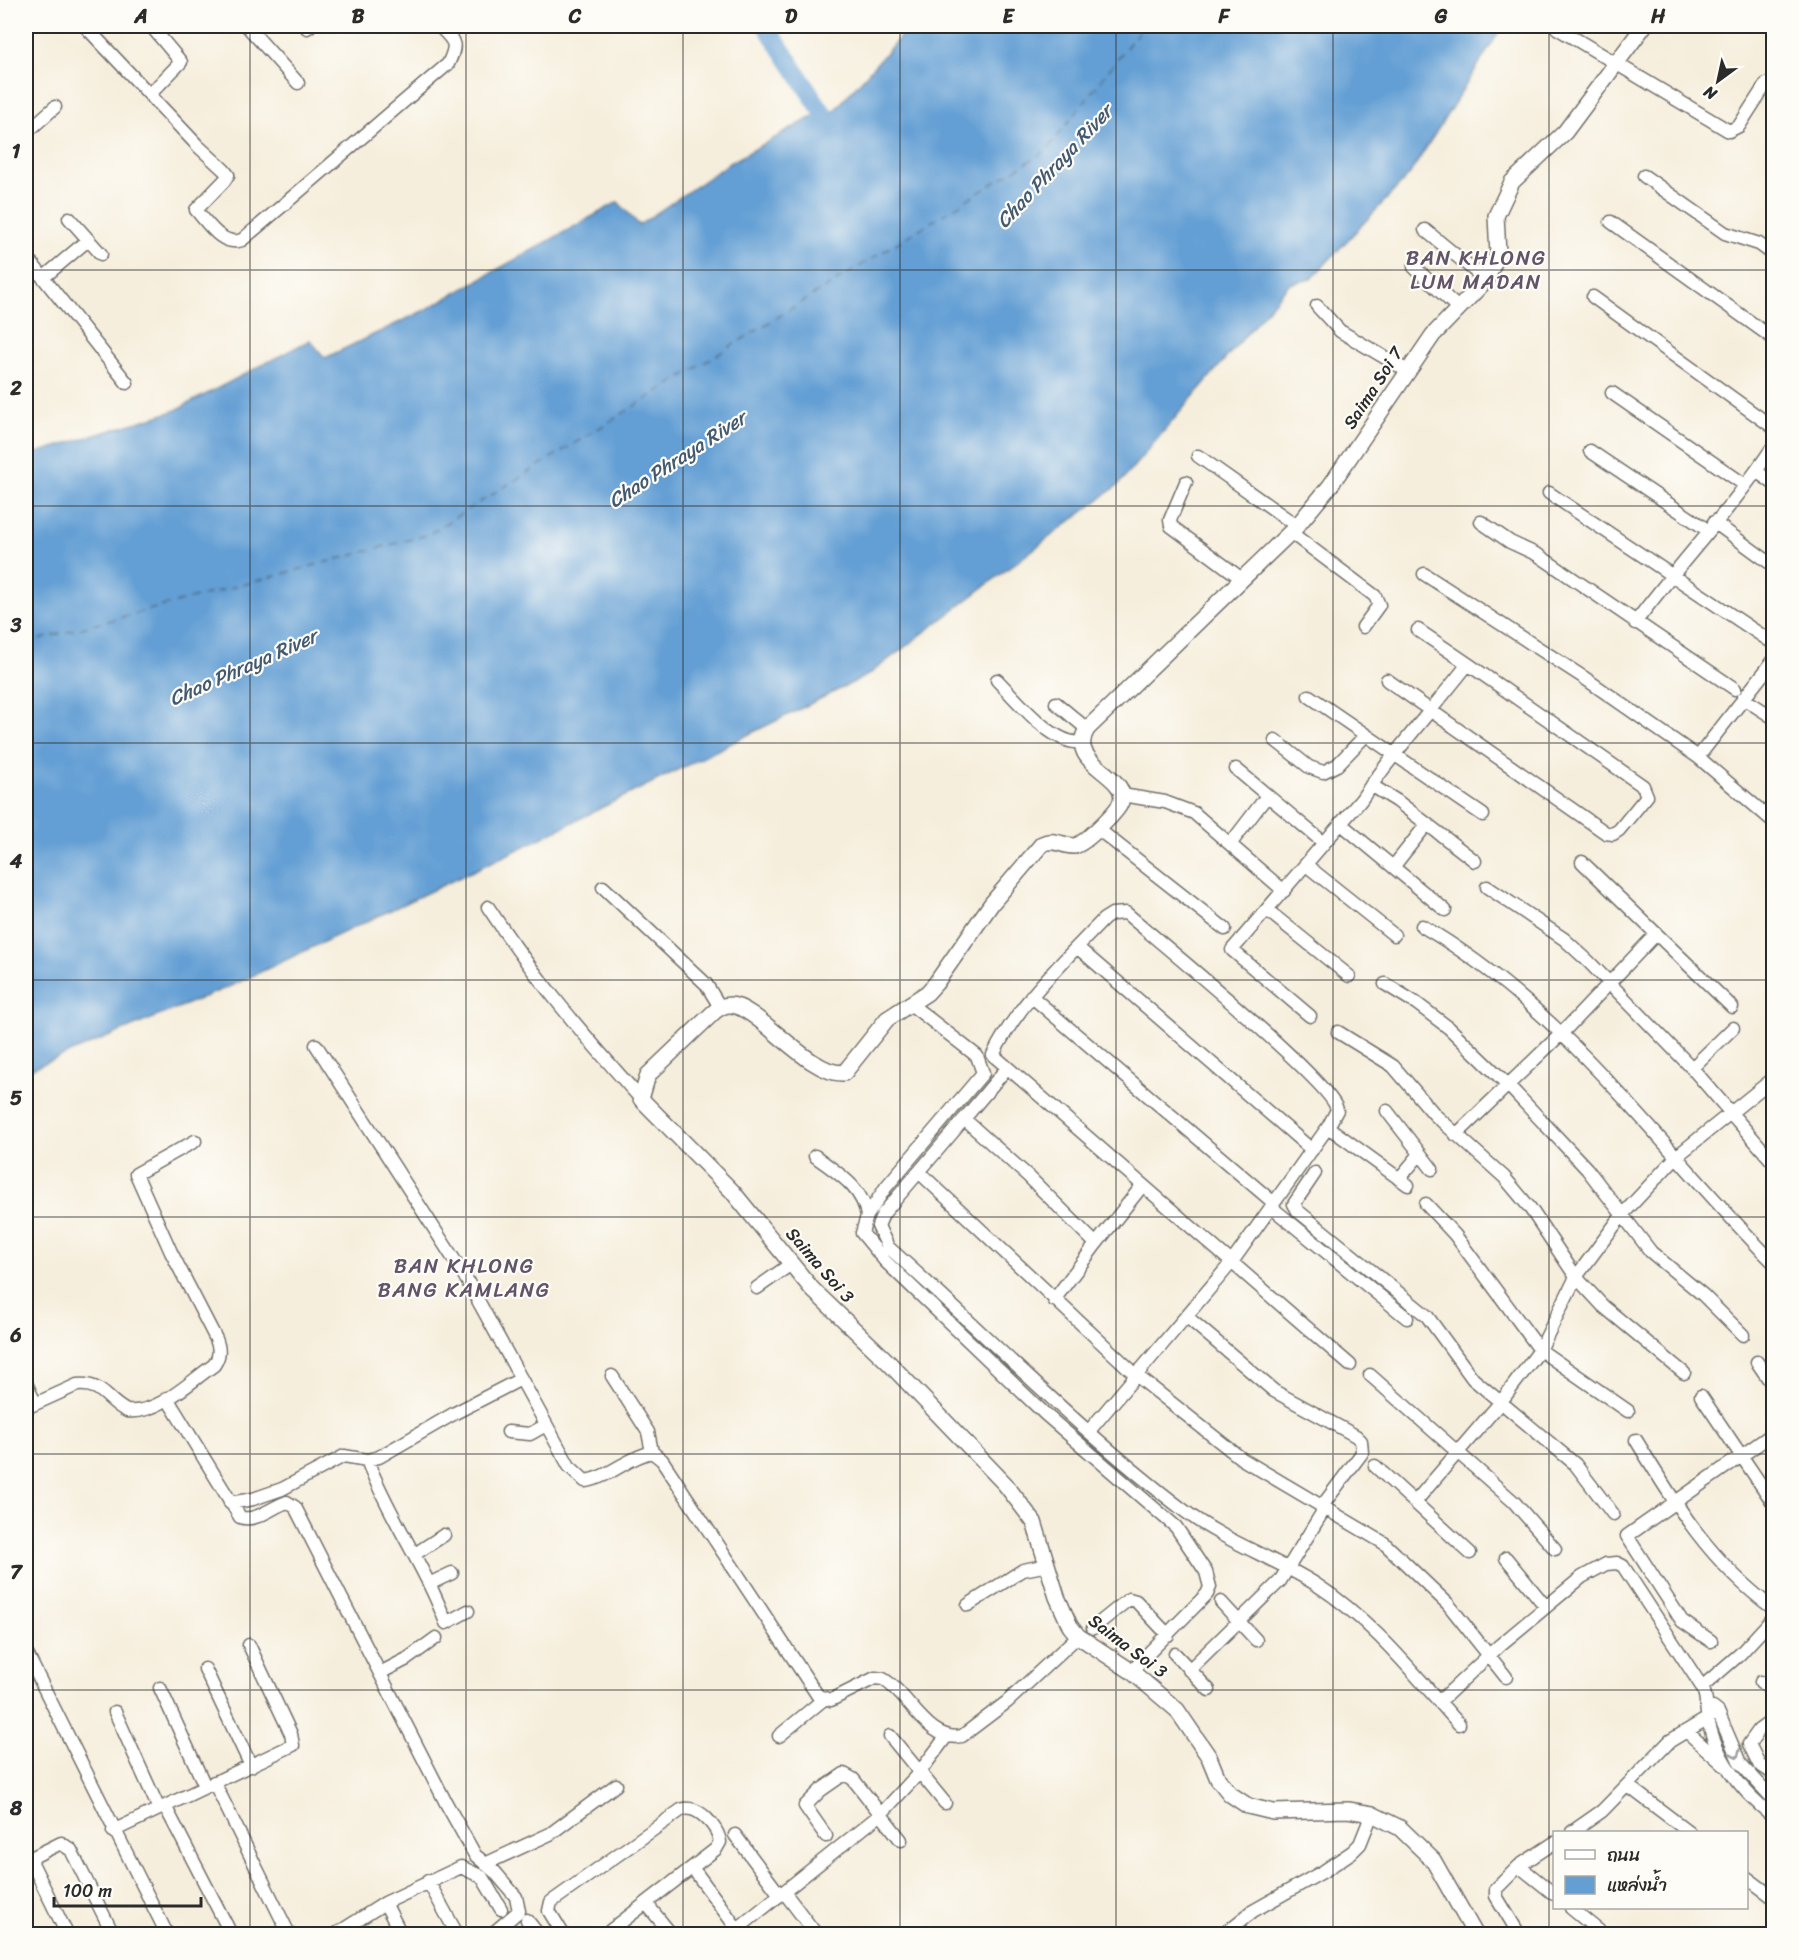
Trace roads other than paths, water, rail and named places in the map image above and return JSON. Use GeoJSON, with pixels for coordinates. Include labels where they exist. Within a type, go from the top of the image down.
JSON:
{"type":"FeatureCollection","features":[{"type":"Feature","properties":{"kind":"street"},"geometry":{"type":"LineString","coordinates":[[85,26],[228,175],[196,210],[226,241],[234,243],[242,240],[317,178],[363,135],[448,64],[455,50],[454,42],[439,26]]}},
{"type":"Feature","properties":{"kind":"street"},"geometry":{"type":"LineString","coordinates":[[150,94],[181,62],[151,26]]}},
{"type":"Feature","properties":{"kind":"street"},"geometry":{"type":"LineString","coordinates":[[247,26],[298,83]]}},
{"type":"Feature","properties":{"kind":"street","name":"Saima Soi 7"},"geometry":{"type":"LineString","coordinates":[[1084,736],[1293,529],[1363,439],[1406,370],[1432,334],[1486,280],[1498,254],[1496,216],[1512,182],[1565,132],[1644,26]]}},
{"type":"Feature","properties":{"kind":"street"},"geometry":{"type":"LineString","coordinates":[[1557,28],[1729,131],[1740,126],[1766,84]]}},
{"type":"Feature","properties":{"kind":"street"},"geometry":{"type":"LineString","coordinates":[[26,133],[55,107]]}},
{"type":"Feature","properties":{"kind":"street"},"geometry":{"type":"LineString","coordinates":[[1644,176],[1725,233],[1759,244],[1773,255]]}},
{"type":"Feature","properties":{"kind":"street"},"geometry":{"type":"LineString","coordinates":[[69,218],[101,254]]}},
{"type":"Feature","properties":{"kind":"street"},"geometry":{"type":"LineString","coordinates":[[1611,222],[1773,339]]}},
{"type":"Feature","properties":{"kind":"street"},"geometry":{"type":"LineString","coordinates":[[1425,230],[1486,280]]}},
{"type":"Feature","properties":{"kind":"street"},"geometry":{"type":"LineString","coordinates":[[26,279],[40,275],[88,240]]}},
{"type":"Feature","properties":{"kind":"street"},"geometry":{"type":"LineString","coordinates":[[26,256],[127,383]]}},
{"type":"Feature","properties":{"kind":"street"},"geometry":{"type":"LineString","coordinates":[[1414,267],[1459,309]]}},
{"type":"Feature","properties":{"kind":"street"},"geometry":{"type":"LineString","coordinates":[[1593,297],[1773,428]]}},
{"type":"Feature","properties":{"kind":"street"},"geometry":{"type":"LineString","coordinates":[[1317,306],[1340,331],[1406,370]]}},
{"type":"Feature","properties":{"kind":"street"},"geometry":{"type":"LineString","coordinates":[[1612,393],[1745,484]]}},
{"type":"Feature","properties":{"kind":"street"},"geometry":{"type":"LineString","coordinates":[[1635,623],[1756,471],[1773,445]]}},
{"type":"Feature","properties":{"kind":"street"},"geometry":{"type":"LineString","coordinates":[[1590,451],[1773,566]]}},
{"type":"Feature","properties":{"kind":"street"},"geometry":{"type":"LineString","coordinates":[[1198,456],[1375,596],[1379,604],[1363,627]]}},
{"type":"Feature","properties":{"kind":"street"},"geometry":{"type":"LineString","coordinates":[[1756,471],[1773,484]]}},
{"type":"Feature","properties":{"kind":"street"},"geometry":{"type":"LineString","coordinates":[[1186,482],[1170,520],[1171,526],[1242,579]]}},
{"type":"Feature","properties":{"kind":"street"},"geometry":{"type":"LineString","coordinates":[[1549,493],[1770,640]]}},
{"type":"Feature","properties":{"kind":"street"},"geometry":{"type":"LineString","coordinates":[[1481,522],[1510,542],[1538,555],[1773,718]]}},
{"type":"Feature","properties":{"kind":"street"},"geometry":{"type":"LineString","coordinates":[[1424,574],[1583,677],[1698,757],[1773,822]]}},
{"type":"Feature","properties":{"kind":"street"},"geometry":{"type":"LineString","coordinates":[[1387,680],[1432,709],[1606,832],[1613,834],[1619,830],[1647,796],[1643,786],[1418,630]]}},
{"type":"Feature","properties":{"kind":"street"},"geometry":{"type":"LineString","coordinates":[[1698,757],[1739,693],[1773,660]]}},
{"type":"Feature","properties":{"kind":"street"},"geometry":{"type":"LineString","coordinates":[[1310,1016],[1232,950],[1306,865],[1468,664]]}},
{"type":"Feature","properties":{"kind":"street"},"geometry":{"type":"LineString","coordinates":[[997,680],[1054,734],[1071,744],[1084,736]]}},
{"type":"Feature","properties":{"kind":"street"},"geometry":{"type":"LineString","coordinates":[[1309,696],[1483,814]]}},
{"type":"Feature","properties":{"kind":"street"},"geometry":{"type":"LineString","coordinates":[[488,908],[568,1014],[616,1073],[641,1099],[648,1075],[720,1006],[736,1006],[797,1051],[826,1070],[838,1073],[850,1068],[880,1026],[909,1003],[927,993],[936,983],[992,903],[1042,844],[1048,841],[1073,846],[1081,844],[1119,805],[1122,795],[1118,784],[1085,755],[1084,736],[1056,703]]}},
{"type":"Feature","properties":{"kind":"street"},"geometry":{"type":"LineString","coordinates":[[1275,740],[1309,766],[1323,772],[1337,765],[1366,735]]}},
{"type":"Feature","properties":{"kind":"street"},"geometry":{"type":"LineString","coordinates":[[1236,769],[1324,843]]}},
{"type":"Feature","properties":{"kind":"street"},"geometry":{"type":"LineString","coordinates":[[1371,785],[1475,861]]}},
{"type":"Feature","properties":{"kind":"street"},"geometry":{"type":"LineString","coordinates":[[1122,795],[1177,805],[1200,818],[1284,891]]}},
{"type":"Feature","properties":{"kind":"street"},"geometry":{"type":"LineString","coordinates":[[1231,843],[1267,796]]}},
{"type":"Feature","properties":{"kind":"street"},"geometry":{"type":"LineString","coordinates":[[1340,823],[1445,910]]}},
{"type":"Feature","properties":{"kind":"street"},"geometry":{"type":"LineString","coordinates":[[1393,867],[1427,824]]}},
{"type":"Feature","properties":{"kind":"street"},"geometry":{"type":"LineString","coordinates":[[1098,829],[1225,929]]}},
{"type":"Feature","properties":{"kind":"street"},"geometry":{"type":"LineString","coordinates":[[1582,862],[1732,1007]]}},
{"type":"Feature","properties":{"kind":"street"},"geometry":{"type":"LineString","coordinates":[[1306,865],[1394,936]]}},
{"type":"Feature","properties":{"kind":"street"},"geometry":{"type":"LineString","coordinates":[[603,887],[706,984],[720,1006]]}},
{"type":"Feature","properties":{"kind":"street"},"geometry":{"type":"LineString","coordinates":[[1487,887],[1564,939],[1692,1068],[1773,1163]]}},
{"type":"Feature","properties":{"kind":"street"},"geometry":{"type":"LineString","coordinates":[[1268,910],[1349,976]]}},
{"type":"Feature","properties":{"kind":"street"},"geometry":{"type":"LineString","coordinates":[[1089,1431],[1232,1262],[1328,1127],[1337,1110],[1330,1096],[1279,1043],[1126,913],[1112,914],[1104,919],[1031,996],[1005,1031],[993,1055],[1142,1186],[1232,1262],[1350,1365]]}},
{"type":"Feature","properties":{"kind":"street"},"geometry":{"type":"LineString","coordinates":[[1422,926],[1499,976],[1562,1033],[1773,1263]]}},
{"type":"Feature","properties":{"kind":"street"},"geometry":{"type":"LineString","coordinates":[[1456,1135],[1562,1033],[1656,934]]}},
{"type":"Feature","properties":{"kind":"street"},"geometry":{"type":"LineString","coordinates":[[1077,947],[1312,1150]]}},
{"type":"Feature","properties":{"kind":"street"},"geometry":{"type":"LineString","coordinates":[[1385,984],[1416,1003],[1449,1028],[1508,1084],[1558,1136],[1654,1255],[1703,1295],[1743,1335]]}},
{"type":"Feature","properties":{"kind":"street"},"geometry":{"type":"LineString","coordinates":[[1031,996],[1407,1318]]}},
{"type":"Feature","properties":{"kind":"street"},"geometry":{"type":"LineString","coordinates":[[909,1003],[977,1056],[983,1073],[886,1187],[867,1216],[862,1233],[885,1261],[1045,1414],[1176,1527],[1197,1555],[1210,1587],[1207,1594],[1131,1671]]}},
{"type":"Feature","properties":{"kind":"street"},"geometry":{"type":"LineString","coordinates":[[1692,1068],[1732,1028]]}},
{"type":"Feature","properties":{"kind":"street"},"geometry":{"type":"LineString","coordinates":[[1338,1032],[1393,1066],[1456,1135],[1504,1177],[1530,1208],[1576,1276],[1609,1312],[1684,1373]]}},
{"type":"Feature","properties":{"kind":"street"},"geometry":{"type":"LineString","coordinates":[[316,1045],[464,1275],[569,1466],[585,1480],[594,1480],[640,1455],[652,1452]]}},
{"type":"Feature","properties":{"kind":"street"},"geometry":{"type":"LineString","coordinates":[[1007,1068],[883,1214],[878,1226],[888,1247],[1089,1431],[1188,1514],[1233,1541],[1288,1569],[1350,1607],[1381,1636],[1458,1724]]}},
{"type":"Feature","properties":{"kind":"street"},"geometry":{"type":"LineString","coordinates":[[1415,1502],[1500,1403],[1540,1350],[1576,1276],[1623,1214],[1677,1156],[1773,1078]]}},
{"type":"Feature","properties":{"kind":"street","name":"Saima Soi 3"},"geometry":{"type":"LineString","coordinates":[[641,1099],[732,1191],[812,1290],[889,1363],[1005,1484],[1031,1517],[1057,1597],[1070,1626],[1078,1636],[1131,1671],[1177,1710],[1209,1757],[1218,1779],[1230,1794],[1248,1806],[1273,1812],[1348,1810],[1372,1814],[1400,1828],[1433,1860],[1475,1935]]}},
{"type":"Feature","properties":{"kind":"street"},"geometry":{"type":"LineString","coordinates":[[1387,1111],[1431,1169]]}},
{"type":"Feature","properties":{"kind":"street"},"geometry":{"type":"LineString","coordinates":[[964,1119],[1028,1176],[1096,1244]]}},
{"type":"Feature","properties":{"kind":"street"},"geometry":{"type":"LineString","coordinates":[[1328,1127],[1403,1182],[1420,1154]]}},
{"type":"Feature","properties":{"kind":"street"},"geometry":{"type":"LineString","coordinates":[[26,1383],[30,1406],[86,1384],[100,1388],[127,1411],[145,1410],[167,1398],[214,1365],[219,1347],[171,1252],[136,1174],[195,1141]]}},
{"type":"Feature","properties":{"kind":"street"},"geometry":{"type":"LineString","coordinates":[[815,1156],[858,1191],[865,1203],[867,1216]]}},
{"type":"Feature","properties":{"kind":"street"},"geometry":{"type":"LineString","coordinates":[[920,1173],[1136,1375],[1242,1459],[1384,1543],[1448,1604],[1506,1677]]}},
{"type":"Feature","properties":{"kind":"street"},"geometry":{"type":"LineString","coordinates":[[1315,1173],[1296,1198],[1294,1204],[1298,1211],[1427,1316],[1473,1379],[1575,1464],[1614,1514]]}},
{"type":"Feature","properties":{"kind":"street"},"geometry":{"type":"LineString","coordinates":[[1054,1300],[1142,1186]]}},
{"type":"Feature","properties":{"kind":"street"},"geometry":{"type":"LineString","coordinates":[[1426,1204],[1455,1235],[1540,1350],[1628,1411]]}},
{"type":"Feature","properties":{"kind":"street"},"geometry":{"type":"LineString","coordinates":[[757,1288],[791,1264]]}},
{"type":"Feature","properties":{"kind":"street"},"geometry":{"type":"LineString","coordinates":[[1186,1316],[1274,1390],[1356,1436],[1361,1442],[1362,1453],[1323,1507],[1280,1581],[1189,1670]]}},
{"type":"Feature","properties":{"kind":"street"},"geometry":{"type":"LineString","coordinates":[[1757,1362],[1773,1387]]}},
{"type":"Feature","properties":{"kind":"street"},"geometry":{"type":"LineString","coordinates":[[1370,1375],[1514,1502],[1555,1549]]}},
{"type":"Feature","properties":{"kind":"street"},"geometry":{"type":"LineString","coordinates":[[612,1376],[648,1432],[652,1452],[662,1460],[813,1691],[824,1699]]}},
{"type":"Feature","properties":{"kind":"street"},"geometry":{"type":"LineString","coordinates":[[230,1503],[253,1499],[282,1489],[344,1456],[367,1460],[388,1453],[441,1421],[521,1379]]}},
{"type":"Feature","properties":{"kind":"street"},"geometry":{"type":"LineString","coordinates":[[1701,1395],[1773,1504]]}},
{"type":"Feature","properties":{"kind":"street"},"geometry":{"type":"LineString","coordinates":[[167,1398],[240,1517],[247,1520],[287,1502],[295,1507],[446,1803],[475,1854],[495,1872],[519,1904],[515,1917],[492,1935]]}},
{"type":"Feature","properties":{"kind":"street"},"geometry":{"type":"LineString","coordinates":[[508,1432],[530,1434],[546,1425]]}},
{"type":"Feature","properties":{"kind":"street"},"geometry":{"type":"LineString","coordinates":[[1711,1641],[1682,1621],[1627,1536],[1773,1433]]}},
{"type":"Feature","properties":{"kind":"street"},"geometry":{"type":"LineString","coordinates":[[1636,1440],[1673,1502],[1714,1556],[1742,1586],[1773,1610]]}},
{"type":"Feature","properties":{"kind":"street"},"geometry":{"type":"LineString","coordinates":[[367,1460],[388,1507],[430,1582],[446,1623],[468,1611]]}},
{"type":"Feature","properties":{"kind":"street"},"geometry":{"type":"LineString","coordinates":[[1376,1466],[1470,1553]]}},
{"type":"Feature","properties":{"kind":"street"},"geometry":{"type":"LineString","coordinates":[[415,1554],[444,1535]]}},
{"type":"Feature","properties":{"kind":"street"},"geometry":{"type":"LineString","coordinates":[[1506,1558],[1546,1607]]}},
{"type":"Feature","properties":{"kind":"street"},"geometry":{"type":"LineString","coordinates":[[1439,1702],[1582,1577],[1606,1564],[1617,1563],[1623,1566],[1702,1687],[1713,1715],[1740,1763],[1773,1800]]}},
{"type":"Feature","properties":{"kind":"street"},"geometry":{"type":"LineString","coordinates":[[968,1605],[1023,1570],[1048,1565]]}},
{"type":"Feature","properties":{"kind":"street"},"geometry":{"type":"LineString","coordinates":[[430,1582],[452,1573]]}},
{"type":"Feature","properties":{"kind":"street"},"geometry":{"type":"LineString","coordinates":[[1093,1628],[1129,1599],[1136,1601],[1168,1635]]}},
{"type":"Feature","properties":{"kind":"street"},"geometry":{"type":"LineString","coordinates":[[1221,1602],[1256,1640]]}},
{"type":"Feature","properties":{"kind":"street"},"geometry":{"type":"LineString","coordinates":[[1702,1687],[1740,1654],[1773,1617]]}},
{"type":"Feature","properties":{"kind":"street"},"geometry":{"type":"LineString","coordinates":[[779,1736],[824,1699],[838,1698],[875,1678],[883,1678],[942,1734],[962,1736],[973,1730],[1078,1636]]}},
{"type":"Feature","properties":{"kind":"street"},"geometry":{"type":"LineString","coordinates":[[380,1673],[406,1659],[436,1638]]}},
{"type":"Feature","properties":{"kind":"street"},"geometry":{"type":"LineString","coordinates":[[113,1831],[209,1784],[289,1749],[294,1742],[249,1645]]}},
{"type":"Feature","properties":{"kind":"street"},"geometry":{"type":"LineString","coordinates":[[26,1652],[113,1831],[167,1935]]}},
{"type":"Feature","properties":{"kind":"street"},"geometry":{"type":"LineString","coordinates":[[1175,1654],[1209,1690]]}},
{"type":"Feature","properties":{"kind":"street"},"geometry":{"type":"LineString","coordinates":[[205,1669],[251,1766]]}},
{"type":"Feature","properties":{"kind":"street"},"geometry":{"type":"LineString","coordinates":[[1761,1682],[1773,1692]]}},
{"type":"Feature","properties":{"kind":"street"},"geometry":{"type":"LineString","coordinates":[[160,1688],[289,1935]]}},
{"type":"Feature","properties":{"kind":"street"},"geometry":{"type":"LineString","coordinates":[[115,1712],[162,1807],[231,1935]]}},
{"type":"Feature","properties":{"kind":"street"},"geometry":{"type":"LineString","coordinates":[[1576,1831],[1602,1811],[1670,1741],[1713,1715]]}},
{"type":"Feature","properties":{"kind":"street"},"geometry":{"type":"LineString","coordinates":[[1713,1715],[1727,1768]]}},
{"type":"Feature","properties":{"kind":"street"},"geometry":{"type":"LineString","coordinates":[[1773,1719],[1759,1730],[1749,1744],[1759,1764],[1773,1774]]}},
{"type":"Feature","properties":{"kind":"street"},"geometry":{"type":"LineString","coordinates":[[1686,1731],[1727,1768],[1748,1796],[1773,1817]]}},
{"type":"Feature","properties":{"kind":"street"},"geometry":{"type":"LineString","coordinates":[[697,1874],[737,1933],[782,1893],[881,1814],[915,1774],[942,1734]]}},
{"type":"Feature","properties":{"kind":"street"},"geometry":{"type":"LineString","coordinates":[[890,1736],[915,1774],[945,1803]]}},
{"type":"Feature","properties":{"kind":"street"},"geometry":{"type":"LineString","coordinates":[[826,1836],[806,1806],[807,1802],[840,1775],[849,1775],[901,1840]]}},
{"type":"Feature","properties":{"kind":"street"},"geometry":{"type":"LineString","coordinates":[[485,1864],[550,1834],[616,1785]]}},
{"type":"Feature","properties":{"kind":"street"},"geometry":{"type":"LineString","coordinates":[[1627,1785],[1686,1831]]}},
{"type":"Feature","properties":{"kind":"street"},"geometry":{"type":"LineString","coordinates":[[563,1935],[549,1911],[551,1902],[681,1810],[688,1808],[696,1811],[716,1830],[720,1842],[716,1849],[606,1935]]}},
{"type":"Feature","properties":{"kind":"street"},"geometry":{"type":"LineString","coordinates":[[1224,1935],[1253,1911],[1324,1871],[1352,1852],[1360,1844],[1372,1814]]}},
{"type":"Feature","properties":{"kind":"street"},"geometry":{"type":"LineString","coordinates":[[735,1835],[816,1935]]}},
{"type":"Feature","properties":{"kind":"street"},"geometry":{"type":"LineString","coordinates":[[67,1935],[31,1861],[35,1856],[61,1843],[71,1850],[113,1935]]}},
{"type":"Feature","properties":{"kind":"street"},"geometry":{"type":"LineString","coordinates":[[1519,1935],[1496,1896],[1496,1889],[1519,1866],[1553,1844]]}},
{"type":"Feature","properties":{"kind":"street"},"geometry":{"type":"LineString","coordinates":[[1519,1866],[1553,1893]]}},
{"type":"Feature","properties":{"kind":"street"},"geometry":{"type":"LineString","coordinates":[[341,1933],[385,1903],[461,1867],[468,1868],[482,1877],[501,1909]]}},
{"type":"Feature","properties":{"kind":"street"},"geometry":{"type":"LineString","coordinates":[[1748,1879],[1773,1898]]}},
{"type":"Feature","properties":{"kind":"street"},"geometry":{"type":"LineString","coordinates":[[428,1881],[457,1935]]}},
{"type":"Feature","properties":{"kind":"street"},"geometry":{"type":"LineString","coordinates":[[385,1903],[401,1935]]}},
{"type":"Feature","properties":{"kind":"street"},"geometry":{"type":"LineString","coordinates":[[650,1908],[671,1935]]}},
{"type":"Feature","properties":{"kind":"street"},"geometry":{"type":"LineString","coordinates":[[1572,1909],[1599,1931]]}},
{"type":"Feature","properties":{"kind":"street"},"geometry":{"type":"LineString","coordinates":[[527,1920],[538,1935]]}},
{"type":"Feature","properties":{"kind":"street"},"geometry":{"type":"LineString","coordinates":[[26,1928],[28,1935]]}},
{"type":"Feature","properties":{"kind":"water","name":"Chao Phraya River"},"geometry":{"type":"Polygon","coordinates":[[[910,26],[1503,26],[1409,175],[1311,279],[1289,284],[1118,485],[868,675],[521,848],[233,985],[26,1071],[26,456],[174,411],[310,340],[325,358],[427,309],[618,202],[639,225],[730,163],[828,108],[831,114],[910,26]]]}},
{"type":"Feature","properties":{"kind":"waterway"},"geometry":{"type":"LineString","coordinates":[[766,26],[835,131]]}},
{"type":"Feature","properties":{"kind":"district","name":"BAN KHLONG LUM MADAN"},"geometry":{"type":"Point","coordinates":[1476,270]}},
{"type":"Feature","properties":{"kind":"district","name":"BAN KHLONG BANG KAMLANG"},"geometry":{"type":"Point","coordinates":[464,1278]}}]}
